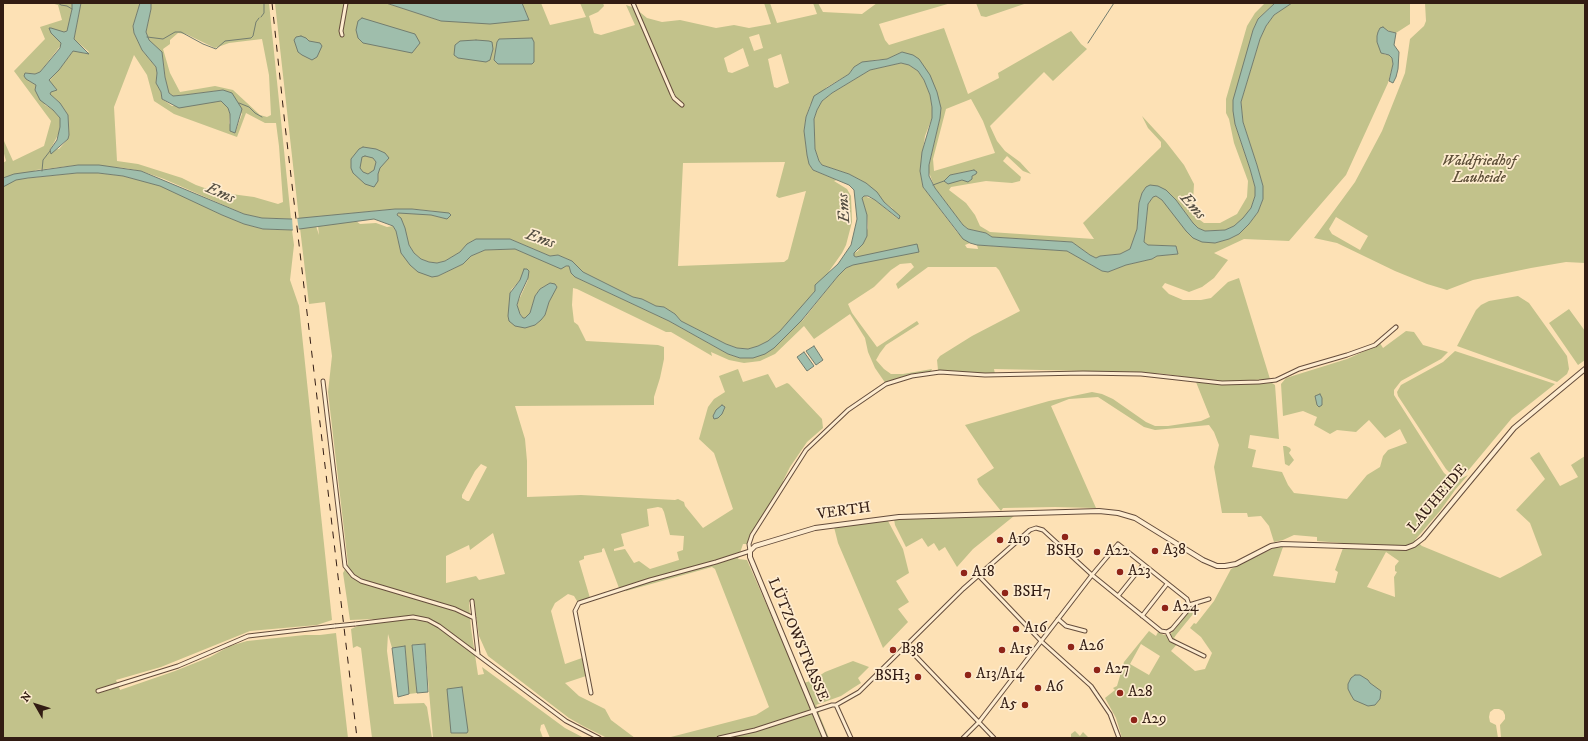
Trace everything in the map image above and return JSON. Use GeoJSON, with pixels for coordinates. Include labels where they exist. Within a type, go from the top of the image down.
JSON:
{"type":"FeatureCollection","features":[{"type":"Feature","properties":{"kind":"street"},"geometry":{"type":"LineString","coordinates":[[342,35],[341,31],[346,3]]}},
{"type":"Feature","properties":{"kind":"street"},"geometry":{"type":"LineString","coordinates":[[633,3],[672,94],[674,98],[682,105]]}},
{"type":"Feature","properties":{"kind":"street"},"geometry":{"type":"LineString","coordinates":[[750,551],[749,544],[752,535],[801,457],[811,444],[854,406],[880,387],[894,381],[918,375],[940,372],[985,376],[1083,373],[1141,374],[1222,383],[1259,382],[1276,380],[1299,369],[1375,345],[1396,328]]}},
{"type":"Feature","properties":{"kind":"street","name":"LAUHEIDE"},"geometry":{"type":"LineString","coordinates":[[1203,560],[1217,566],[1230,566],[1243,562],[1271,546],[1282,544],[1406,548],[1414,545],[1423,538],[1514,428],[1585,369]]}},
{"type":"Feature","properties":{"kind":"street"},"geometry":{"type":"LineString","coordinates":[[323,381],[345,566],[353,576],[361,581],[455,609],[474,618]]}},
{"type":"Feature","properties":{"kind":"street","name":"VERTH"},"geometry":{"type":"LineString","coordinates":[[591,692],[576,611],[579,603],[650,580],[716,562],[750,551],[755,546],[763,543],[816,528],[883,518],[1108,511],[1127,515],[1140,520],[1203,560]]}},
{"type":"Feature","properties":{"kind":"street"},"geometry":{"type":"LineString","coordinates":[[719,738],[755,730],[836,704],[859,692],[978,575],[1030,530],[1036,528],[1043,530],[1092,575],[1161,631],[1167,632],[1172,629],[1188,610],[1189,605],[1187,599],[1118,544],[1092,575],[979,722],[963,738]]}},
{"type":"Feature","properties":{"kind":"street","name":"LÜTZOWSTRASSE"},"geometry":{"type":"LineString","coordinates":[[750,551],[750,557],[825,738]]}},
{"type":"Feature","properties":{"kind":"street"},"geometry":{"type":"LineString","coordinates":[[1118,596],[1143,565]]}},
{"type":"Feature","properties":{"kind":"street"},"geometry":{"type":"LineString","coordinates":[[978,575],[1041,641],[1091,686],[1101,698],[1110,714],[1119,738]]}},
{"type":"Feature","properties":{"kind":"street"},"geometry":{"type":"LineString","coordinates":[[1142,616],[1167,584]]}},
{"type":"Feature","properties":{"kind":"street"},"geometry":{"type":"LineString","coordinates":[[1189,605],[1210,599]]}},
{"type":"Feature","properties":{"kind":"street"},"geometry":{"type":"LineString","coordinates":[[472,601],[478,654]]}},
{"type":"Feature","properties":{"kind":"street"},"geometry":{"type":"LineString","coordinates":[[98,691],[178,666],[248,636],[404,617],[419,618],[439,626],[566,721],[599,738]]}},
{"type":"Feature","properties":{"kind":"street"},"geometry":{"type":"LineString","coordinates":[[1058,619],[1066,626],[1085,631]]}},
{"type":"Feature","properties":{"kind":"street"},"geometry":{"type":"LineString","coordinates":[[1167,632],[1171,640],[1204,656]]}},
{"type":"Feature","properties":{"kind":"street"},"geometry":{"type":"LineString","coordinates":[[906,646],[994,738]]}},
{"type":"Feature","properties":{"kind":"street"},"geometry":{"type":"LineString","coordinates":[[836,704],[851,738]]}},
{"type":"Feature","properties":{"kind":"green space"},"geometry":{"type":"Polygon","coordinates":[[[51,3],[72,3],[68,29],[66,32],[51,33],[61,43],[61,45],[40,72],[35,74],[25,73],[26,79],[36,85],[45,105],[53,110],[60,118],[59,133],[50,150],[59,149],[68,139],[69,135],[68,115],[60,103],[50,94],[50,92],[57,90],[49,81],[73,51],[86,54],[89,52],[74,39],[81,3],[140,3],[133,26],[134,33],[142,50],[156,67],[156,83],[161,92],[162,99],[172,106],[221,101],[228,108],[230,114],[229,123],[235,133],[242,114],[223,90],[173,96],[169,93],[162,53],[149,40],[146,32],[151,3],[269,3],[291,219],[262,218],[244,214],[164,179],[141,171],[125,168],[78,165],[36,170],[20,179],[77,173],[98,173],[123,176],[161,186],[244,224],[263,229],[292,230],[294,245],[290,280],[299,306],[332,620],[317,625],[250,631],[161,667],[116,680],[120,690],[175,671],[210,657],[230,646],[247,641],[336,633],[348,738],[3,738],[3,182],[15,174],[3,178],[3,163],[6,161],[3,150],[3,135],[4,141],[13,161],[44,146],[51,121],[14,71],[45,39],[40,27],[62,20],[58,5],[51,3]],[[178,33],[170,40],[170,44],[163,49],[170,73],[180,92],[215,86],[233,90],[260,115],[267,117],[271,115],[269,75],[262,39],[229,43],[215,48],[186,34],[178,33]],[[134,55],[114,107],[117,161],[138,164],[182,178],[216,192],[254,197],[278,204],[283,202],[276,123],[265,123],[246,113],[237,137],[174,114],[154,101],[147,75],[134,55]]]}},
{"type":"Feature","properties":{"kind":"green space"},"geometry":{"type":"Polygon","coordinates":[[[275,3],[386,3],[441,21],[529,20],[522,3],[541,3],[550,25],[586,17],[580,3],[603,3],[604,6],[598,12],[589,16],[594,33],[601,35],[635,25],[626,5],[635,8],[647,18],[662,22],[680,20],[716,28],[734,25],[749,28],[771,24],[764,3],[770,3],[777,23],[817,14],[813,3],[818,3],[823,12],[862,14],[877,3],[951,3],[879,24],[885,40],[889,45],[944,28],[968,94],[999,78],[998,73],[1071,31],[1087,49],[1053,81],[1044,72],[990,126],[997,141],[1005,151],[1020,162],[1031,174],[1023,171],[1007,156],[1003,161],[1021,177],[1020,181],[1012,183],[986,181],[951,187],[949,190],[966,203],[975,215],[980,226],[990,232],[1094,239],[1083,223],[1161,147],[1161,142],[1148,128],[1142,116],[1166,142],[1184,165],[1194,184],[1193,202],[1196,217],[1204,223],[1220,223],[1237,214],[1247,197],[1248,181],[1234,143],[1229,119],[1226,113],[1226,99],[1247,26],[1255,13],[1265,3],[1275,3],[1258,19],[1253,30],[1235,124],[1255,187],[1255,196],[1251,208],[1243,219],[1234,226],[1225,230],[1205,231],[1198,228],[1193,223],[1176,200],[1146,187],[1142,193],[1139,203],[1137,229],[1130,249],[1120,254],[1100,256],[1096,258],[1072,242],[992,237],[986,233],[968,229],[963,225],[935,188],[928,170],[940,118],[937,92],[902,52],[887,59],[874,60],[854,67],[849,74],[827,87],[810,105],[804,131],[809,164],[813,170],[837,180],[834,181],[847,189],[851,196],[852,222],[846,245],[825,277],[816,285],[815,291],[800,310],[768,341],[748,349],[737,348],[726,344],[681,321],[675,314],[664,307],[656,306],[642,299],[633,297],[583,272],[572,261],[558,255],[550,256],[510,239],[474,240],[460,252],[445,261],[437,263],[421,259],[414,253],[409,245],[403,223],[397,214],[401,212],[431,215],[447,219],[433,211],[412,209],[383,210],[299,219],[275,3]],[[759,34],[749,37],[754,51],[763,48],[759,34]],[[743,48],[724,58],[728,72],[732,73],[749,66],[743,48]],[[781,54],[768,59],[774,87],[777,88],[789,83],[781,54]],[[971,99],[946,109],[933,159],[934,171],[995,153],[983,121],[971,99]],[[785,162],[683,163],[678,266],[784,262],[788,259],[806,191],[779,198],[776,196],[785,162]],[[974,170],[950,175],[952,182],[962,180],[976,174],[974,170]]]}},
{"type":"Feature","properties":{"kind":"green space"},"geometry":{"type":"Polygon","coordinates":[[[976,3],[1027,3],[986,17],[981,16],[976,3]]]}},
{"type":"Feature","properties":{"kind":"green space"},"geometry":{"type":"Polygon","coordinates":[[[1292,3],[1410,3],[1410,24],[1396,33],[1380,28],[1377,36],[1377,42],[1385,55],[1389,55],[1392,58],[1393,64],[1388,83],[1346,175],[1289,241],[1244,239],[1214,253],[1228,260],[1214,278],[1202,287],[1189,292],[1165,283],[1162,287],[1169,294],[1183,300],[1201,300],[1211,298],[1228,282],[1239,278],[1270,379],[1222,382],[1165,374],[1137,372],[994,369],[995,374],[986,374],[938,370],[937,360],[940,356],[972,336],[1020,311],[996,267],[928,267],[898,289],[896,284],[914,267],[911,263],[900,264],[891,270],[874,287],[848,304],[852,313],[877,347],[917,321],[919,324],[886,345],[876,360],[891,374],[903,374],[932,369],[930,373],[886,384],[875,368],[868,352],[865,338],[850,314],[814,339],[804,326],[775,354],[760,361],[744,363],[729,360],[711,352],[712,356],[671,332],[666,332],[573,288],[572,305],[574,322],[578,325],[586,341],[658,345],[664,347],[664,359],[660,378],[654,397],[654,405],[515,406],[525,439],[527,461],[527,497],[581,495],[678,499],[684,502],[685,506],[703,528],[733,509],[714,453],[699,439],[708,407],[714,399],[725,392],[719,376],[738,369],[743,382],[768,374],[776,388],[787,383],[789,384],[822,419],[823,428],[807,442],[790,467],[783,481],[785,483],[752,535],[749,544],[743,544],[738,559],[747,560],[801,684],[813,680],[825,672],[853,661],[869,667],[858,678],[861,683],[841,696],[816,705],[819,709],[819,714],[829,738],[667,738],[756,715],[769,707],[715,569],[712,567],[626,591],[625,586],[619,588],[604,548],[602,549],[602,552],[584,556],[584,559],[579,561],[590,598],[577,601],[574,596],[568,594],[555,603],[551,611],[565,664],[582,658],[586,676],[565,683],[579,696],[605,709],[611,720],[635,738],[607,738],[583,726],[569,718],[488,656],[479,636],[474,601],[472,600],[469,602],[471,628],[478,675],[484,674],[482,667],[565,728],[584,738],[550,738],[544,724],[541,725],[540,730],[543,738],[433,738],[425,644],[412,645],[417,693],[409,694],[405,647],[392,648],[388,634],[387,651],[394,704],[424,703],[427,707],[432,738],[372,738],[361,648],[357,646],[353,648],[351,629],[374,619],[350,620],[343,573],[348,564],[328,392],[332,356],[325,302],[309,304],[300,228],[316,226],[319,235],[318,226],[356,221],[360,224],[376,223],[387,227],[393,226],[398,240],[438,276],[463,264],[471,256],[485,250],[515,249],[558,267],[569,266],[571,273],[575,277],[669,321],[728,354],[740,358],[803,320],[838,276],[846,268],[853,265],[856,257],[854,256],[854,253],[858,251],[868,228],[867,215],[862,198],[864,196],[875,200],[898,219],[892,208],[884,202],[866,183],[849,174],[822,165],[819,161],[815,149],[814,119],[822,101],[832,93],[870,70],[901,63],[909,65],[918,71],[924,80],[930,95],[932,107],[932,118],[925,136],[920,171],[923,187],[957,232],[970,243],[965,245],[967,248],[978,249],[977,245],[1067,251],[1102,271],[1108,272],[1126,265],[1152,259],[1157,256],[1178,254],[1176,246],[1148,245],[1144,242],[1148,204],[1153,197],[1156,196],[1162,200],[1215,243],[1239,234],[1258,212],[1263,199],[1263,186],[1243,122],[1241,102],[1260,39],[1266,26],[1274,15],[1292,3]],[[528,275],[520,280],[511,290],[508,319],[535,325],[545,315],[549,302],[557,286],[550,283],[540,289],[535,296],[530,313],[523,318],[517,308],[518,302],[528,280],[528,275]],[[481,464],[475,471],[462,495],[462,498],[467,501],[469,501],[487,467],[481,464]],[[658,507],[647,509],[649,526],[621,534],[624,546],[614,549],[614,551],[625,549],[634,563],[639,561],[650,569],[679,560],[677,552],[683,550],[684,536],[670,535],[662,508],[658,507]],[[493,533],[470,550],[469,545],[446,556],[446,583],[476,576],[479,580],[505,574],[493,533]]]}},
{"type":"Feature","properties":{"kind":"green space","name":"Waldfriedhof Lauheide"},"geometry":{"type":"Polygon","coordinates":[[[1425,3],[1585,3],[1585,263],[1566,262],[1531,268],[1473,280],[1447,290],[1427,284],[1395,271],[1337,243],[1314,238],[1355,182],[1382,131],[1405,73],[1410,39],[1424,26],[1426,21],[1425,3]],[[1336,217],[1329,229],[1332,234],[1360,250],[1368,236],[1336,217]]]}},
{"type":"Feature","properties":{"kind":"green space"},"geometry":{"type":"Polygon","coordinates":[[[1518,296],[1529,303],[1567,356],[1569,369],[1567,374],[1557,382],[1457,346],[1476,310],[1481,305],[1489,301],[1518,296]]]}},
{"type":"Feature","properties":{"kind":"green space"},"geometry":{"type":"Polygon","coordinates":[[[1569,309],[1585,331],[1585,360],[1578,365],[1549,323],[1569,309]]]}},
{"type":"Feature","properties":{"kind":"green space"},"geometry":{"type":"Polygon","coordinates":[[[1406,331],[1414,332],[1423,345],[1448,352],[1441,359],[1401,381],[1394,390],[1394,395],[1444,473],[1449,477],[1460,479],[1468,475],[1415,540],[1422,546],[1500,578],[1521,567],[1542,555],[1530,523],[1516,510],[1545,479],[1530,458],[1539,452],[1560,486],[1578,477],[1571,465],[1585,456],[1585,738],[1501,738],[1500,725],[1505,719],[1505,715],[1503,711],[1494,709],[1490,712],[1489,717],[1490,722],[1496,725],[1498,738],[1122,738],[1116,718],[1105,698],[1115,690],[1113,688],[1117,686],[1124,662],[1149,631],[1156,636],[1158,632],[1164,635],[1170,635],[1191,609],[1198,608],[1174,638],[1179,642],[1171,651],[1195,671],[1205,669],[1212,653],[1201,637],[1190,628],[1194,623],[1196,624],[1214,601],[1231,569],[1274,548],[1283,547],[1273,576],[1335,583],[1338,572],[1335,570],[1343,548],[1342,543],[1317,541],[1317,537],[1294,535],[1274,542],[1269,526],[1261,516],[1248,517],[1247,513],[1222,513],[1214,467],[1219,445],[1214,432],[1209,425],[1155,430],[1144,427],[1098,397],[1069,399],[1051,406],[1096,508],[1003,508],[1001,511],[979,484],[977,479],[994,468],[965,425],[1049,401],[1092,392],[1102,394],[1113,399],[1146,422],[1155,426],[1168,426],[1201,421],[1210,417],[1196,382],[1223,385],[1272,383],[1275,385],[1279,439],[1250,435],[1248,448],[1256,450],[1252,467],[1282,472],[1288,485],[1294,493],[1347,499],[1367,475],[1380,467],[1383,456],[1388,450],[1407,443],[1400,429],[1385,438],[1369,420],[1356,432],[1337,430],[1330,434],[1314,425],[1317,417],[1303,411],[1283,416],[1281,384],[1286,378],[1347,359],[1380,343],[1383,348],[1406,331]],[[1386,552],[1367,587],[1395,597],[1394,577],[1397,572],[1395,571],[1395,566],[1399,561],[1386,552]],[[1141,644],[1130,664],[1149,675],[1160,656],[1141,644]],[[1368,680],[1354,700],[1361,702],[1370,683],[1368,680]]]}},
{"type":"Feature","properties":{"kind":"green space"},"geometry":{"type":"Polygon","coordinates":[[[1455,351],[1555,384],[1512,418],[1462,476],[1450,473],[1446,469],[1398,396],[1397,392],[1401,385],[1443,362],[1455,351]]]}},
{"type":"Feature","properties":{"kind":"green space"},"geometry":{"type":"Polygon","coordinates":[[[1283,446],[1290,448],[1291,450],[1289,453],[1294,460],[1289,466],[1285,464],[1283,446]]]}},
{"type":"Feature","properties":{"kind":"green space"},"geometry":{"type":"Polygon","coordinates":[[[1014,516],[973,549],[957,567],[945,547],[939,551],[934,543],[928,547],[922,538],[906,547],[895,525],[894,519],[926,517],[1014,516]]]}},
{"type":"Feature","properties":{"kind":"green space"},"geometry":{"type":"Polygon","coordinates":[[[884,520],[888,521],[903,549],[909,573],[896,581],[909,602],[898,609],[908,622],[883,648],[838,543],[834,527],[884,520]]]}},
{"type":"Feature","properties":{"kind":"green space"},"geometry":{"type":"Polygon","coordinates":[[[1075,731],[1080,736],[1083,732],[1089,738],[1071,738],[1071,734],[1075,731]]]}},
{"type":"Feature","properties":{"kind":"shaded area"},"geometry":{"type":"Polygon","coordinates":[[[72,3],[81,3],[74,39],[89,54],[73,51],[59,70],[49,80],[57,90],[51,92],[50,94],[60,103],[68,115],[69,135],[68,139],[51,154],[50,150],[57,140],[60,127],[60,118],[53,110],[40,100],[35,90],[36,85],[24,76],[25,73],[35,74],[40,72],[60,48],[61,43],[51,33],[49,28],[64,32],[67,31],[72,3]]]}},
{"type":"Feature","properties":{"kind":"shaded area"},"geometry":{"type":"Polygon","coordinates":[[[140,3],[151,3],[146,32],[149,40],[162,52],[165,77],[169,93],[173,96],[223,90],[232,93],[242,109],[235,133],[230,131],[230,114],[228,108],[221,101],[179,108],[162,99],[161,92],[156,83],[156,67],[142,50],[134,33],[133,26],[140,3]]]}},
{"type":"Feature","properties":{"kind":"shaded area"},"geometry":{"type":"Polygon","coordinates":[[[386,3],[522,3],[529,20],[490,24],[441,21],[386,3]]]}},
{"type":"Feature","properties":{"kind":"shaded area"},"geometry":{"type":"Polygon","coordinates":[[[1275,3],[1292,3],[1274,15],[1266,26],[1260,39],[1241,102],[1243,122],[1263,186],[1263,199],[1258,212],[1239,234],[1215,243],[1202,242],[1193,238],[1186,231],[1162,200],[1156,196],[1153,197],[1148,204],[1144,242],[1148,245],[1176,246],[1178,254],[1157,256],[1152,259],[1126,265],[1108,272],[1102,271],[1067,251],[977,245],[963,239],[923,187],[920,171],[922,152],[932,118],[932,107],[930,95],[924,80],[918,71],[909,65],[901,63],[870,70],[832,93],[822,101],[814,119],[815,149],[819,161],[822,165],[849,174],[866,183],[877,192],[884,202],[900,216],[899,219],[875,200],[868,196],[864,196],[862,198],[867,215],[867,236],[863,244],[854,253],[854,256],[856,257],[917,244],[919,252],[853,265],[846,268],[802,320],[774,348],[765,354],[753,358],[740,358],[728,354],[669,321],[575,277],[571,273],[569,266],[561,269],[515,249],[485,250],[471,256],[463,264],[438,276],[432,277],[418,272],[410,265],[401,253],[396,231],[393,226],[374,219],[292,230],[263,229],[244,224],[222,215],[160,186],[123,176],[98,173],[77,173],[28,178],[16,180],[3,187],[3,178],[14,174],[78,165],[99,165],[141,171],[244,214],[262,218],[291,219],[395,209],[412,209],[449,213],[451,215],[447,219],[431,215],[398,213],[397,215],[401,218],[405,228],[409,245],[414,253],[421,259],[437,263],[445,261],[460,252],[467,244],[476,239],[510,239],[550,256],[558,255],[572,261],[583,272],[633,297],[642,299],[656,306],[664,307],[675,314],[681,321],[726,344],[737,348],[748,349],[768,341],[780,331],[815,291],[815,285],[838,264],[851,245],[857,219],[854,190],[849,185],[813,170],[809,164],[804,131],[806,117],[814,96],[849,74],[854,67],[862,62],[887,59],[902,52],[913,55],[919,59],[930,75],[937,92],[941,108],[929,165],[929,176],[935,188],[963,225],[968,229],[986,233],[992,237],[1072,242],[1096,258],[1100,256],[1120,254],[1130,249],[1137,229],[1139,203],[1142,193],[1146,187],[1150,185],[1158,186],[1166,190],[1176,200],[1193,223],[1198,228],[1205,231],[1225,230],[1234,226],[1251,208],[1255,196],[1255,187],[1235,124],[1233,100],[1253,30],[1258,19],[1275,3]]]}},
{"type":"Feature","properties":{"kind":"shaded area"},"geometry":{"type":"Polygon","coordinates":[[[362,18],[415,34],[420,43],[412,53],[363,43],[358,38],[356,30],[358,21],[362,18]]]}},
{"type":"Feature","properties":{"kind":"shaded area"},"geometry":{"type":"Polygon","coordinates":[[[1383,27],[1388,31],[1396,33],[1394,45],[1399,52],[1398,69],[1393,83],[1389,81],[1393,64],[1392,58],[1389,55],[1381,53],[1377,42],[1378,32],[1380,28],[1383,27]]]}},
{"type":"Feature","properties":{"kind":"shaded area"},"geometry":{"type":"Polygon","coordinates":[[[301,36],[309,41],[320,43],[322,46],[317,57],[312,60],[298,52],[294,40],[296,37],[301,36]]]}},
{"type":"Feature","properties":{"kind":"shaded area"},"geometry":{"type":"Polygon","coordinates":[[[532,38],[534,42],[534,62],[532,64],[498,64],[494,60],[497,42],[499,39],[532,38]]]}},
{"type":"Feature","properties":{"kind":"shaded area"},"geometry":{"type":"Polygon","coordinates":[[[476,40],[492,42],[493,49],[490,60],[486,62],[458,58],[454,55],[455,45],[460,41],[476,40]]]}},
{"type":"Feature","properties":{"kind":"shaded area"},"geometry":{"type":"Polygon","coordinates":[[[363,147],[376,149],[385,153],[389,158],[380,168],[378,181],[374,187],[365,184],[353,173],[351,168],[351,159],[359,149],[363,147]],[[365,156],[362,157],[360,168],[363,172],[368,174],[374,170],[376,162],[373,158],[365,156]]]}},
{"type":"Feature","properties":{"kind":"shaded area"},"geometry":{"type":"Polygon","coordinates":[[[974,170],[977,172],[976,174],[972,176],[972,179],[968,182],[962,180],[948,184],[944,181],[950,175],[974,170]]]}},
{"type":"Feature","properties":{"kind":"shaded area"},"geometry":{"type":"Polygon","coordinates":[[[524,269],[529,271],[528,278],[517,305],[523,318],[530,313],[535,296],[540,289],[550,283],[555,284],[557,287],[549,302],[545,315],[535,325],[525,328],[515,326],[509,321],[508,316],[510,293],[520,280],[524,269]]]}},
{"type":"Feature","properties":{"kind":"shaded area"},"geometry":{"type":"Polygon","coordinates":[[[814,346],[823,360],[816,365],[806,351],[814,346]]]}},
{"type":"Feature","properties":{"kind":"shaded area"},"geometry":{"type":"Polygon","coordinates":[[[804,352],[814,366],[807,371],[797,357],[804,352]]]}},
{"type":"Feature","properties":{"kind":"shaded area"},"geometry":{"type":"Polygon","coordinates":[[[1320,394],[1322,398],[1322,405],[1319,407],[1315,396],[1320,394]]]}},
{"type":"Feature","properties":{"kind":"shaded area"},"geometry":{"type":"Polygon","coordinates":[[[722,405],[725,407],[722,414],[718,418],[714,419],[713,416],[716,410],[722,405]]]}},
{"type":"Feature","properties":{"kind":"shaded area"},"geometry":{"type":"Polygon","coordinates":[[[425,644],[428,692],[417,693],[412,645],[425,644]]]}},
{"type":"Feature","properties":{"kind":"shaded area"},"geometry":{"type":"Polygon","coordinates":[[[405,646],[409,694],[398,697],[392,648],[405,646]]]}},
{"type":"Feature","properties":{"kind":"shaded area"},"geometry":{"type":"Polygon","coordinates":[[[1355,675],[1360,675],[1381,691],[1380,699],[1375,705],[1368,706],[1354,700],[1348,689],[1348,684],[1351,678],[1355,675]]]}},
{"type":"Feature","properties":{"kind":"shaded area"},"geometry":{"type":"Polygon","coordinates":[[[462,687],[468,731],[467,733],[451,733],[447,689],[462,687]]]}},
{"type":"Feature","properties":{"kind":"pier"},"geometry":{"type":"Polygon","coordinates":[[[292,217],[297,217],[299,231],[293,232],[292,217]]]}},
{"type":"Feature","properties":{"kind":"waterway"},"geometry":{"type":"LineString","coordinates":[[58,3],[72,9]]}},
{"type":"Feature","properties":{"kind":"waterway"},"geometry":{"type":"LineString","coordinates":[[1088,43],[1114,3]]}},
{"type":"Feature","properties":{"kind":"waterway"},"geometry":{"type":"LineString","coordinates":[[261,17],[264,13],[264,4]]}},
{"type":"Feature","properties":{"kind":"waterway"},"geometry":{"type":"LineString","coordinates":[[147,37],[163,39],[175,32],[181,32],[216,49],[225,41],[251,38],[253,36],[256,22],[259,18]]}},
{"type":"Feature","properties":{"kind":"waterway"},"geometry":{"type":"LineString","coordinates":[[239,103],[249,107],[262,117]]}},
{"type":"Feature","properties":{"kind":"waterway"},"geometry":{"type":"LineString","coordinates":[[42,171],[43,160],[50,151]]}},
{"type":"Feature","properties":{"kind":"waterway"},"geometry":{"type":"LineString","coordinates":[[933,185],[944,181]]}},
{"type":"Feature","properties":{"kind":"railway"},"geometry":{"type":"LineString","coordinates":[[272,3],[357,738]]}},
{"type":"Feature","properties":{"kind":"place","name":"BSH9"},"geometry":{"type":"Point","coordinates":[1065,537]}},
{"type":"Feature","properties":{"kind":"place","name":"A19"},"geometry":{"type":"Point","coordinates":[1000,540]}},
{"type":"Feature","properties":{"kind":"place","name":"A38"},"geometry":{"type":"Point","coordinates":[1155,551]}},
{"type":"Feature","properties":{"kind":"place","name":"A22"},"geometry":{"type":"Point","coordinates":[1097,552]}},
{"type":"Feature","properties":{"kind":"place","name":"A23"},"geometry":{"type":"Point","coordinates":[1120,572]}},
{"type":"Feature","properties":{"kind":"place","name":"A18"},"geometry":{"type":"Point","coordinates":[964,573]}},
{"type":"Feature","properties":{"kind":"place","name":"BSH7"},"geometry":{"type":"Point","coordinates":[1005,593]}},
{"type":"Feature","properties":{"kind":"place","name":"A24"},"geometry":{"type":"Point","coordinates":[1165,608]}},
{"type":"Feature","properties":{"kind":"place","name":"A16"},"geometry":{"type":"Point","coordinates":[1016,629]}},
{"type":"Feature","properties":{"kind":"place","name":"A26"},"geometry":{"type":"Point","coordinates":[1071,647]}},
{"type":"Feature","properties":{"kind":"place","name":"B38"},"geometry":{"type":"Point","coordinates":[893,650]}},
{"type":"Feature","properties":{"kind":"place","name":"A15"},"geometry":{"type":"Point","coordinates":[1002,650]}},
{"type":"Feature","properties":{"kind":"place","name":"A27"},"geometry":{"type":"Point","coordinates":[1097,670]}},
{"type":"Feature","properties":{"kind":"place","name":"A13/A14"},"geometry":{"type":"Point","coordinates":[968,675]}},
{"type":"Feature","properties":{"kind":"place","name":"BSH3"},"geometry":{"type":"Point","coordinates":[918,677]}},
{"type":"Feature","properties":{"kind":"place","name":"A6"},"geometry":{"type":"Point","coordinates":[1038,688]}},
{"type":"Feature","properties":{"kind":"place","name":"A28"},"geometry":{"type":"Point","coordinates":[1120,693]}},
{"type":"Feature","properties":{"kind":"place","name":"A5"},"geometry":{"type":"Point","coordinates":[1025,705]}},
{"type":"Feature","properties":{"kind":"place","name":"A29"},"geometry":{"type":"Point","coordinates":[1134,720]}},
{"type":"Feature","properties":{"kind":"water label","name":"Ems"},"geometry":{"type":"Point","coordinates":[220,194]}},
{"type":"Feature","properties":{"kind":"water label","name":"Ems"},"geometry":{"type":"Point","coordinates":[1192,207]}},
{"type":"Feature","properties":{"kind":"water label","name":"Ems"},"geometry":{"type":"Point","coordinates":[845,208]}},
{"type":"Feature","properties":{"kind":"water label","name":"Ems"},"geometry":{"type":"Point","coordinates":[540,240]}}]}
